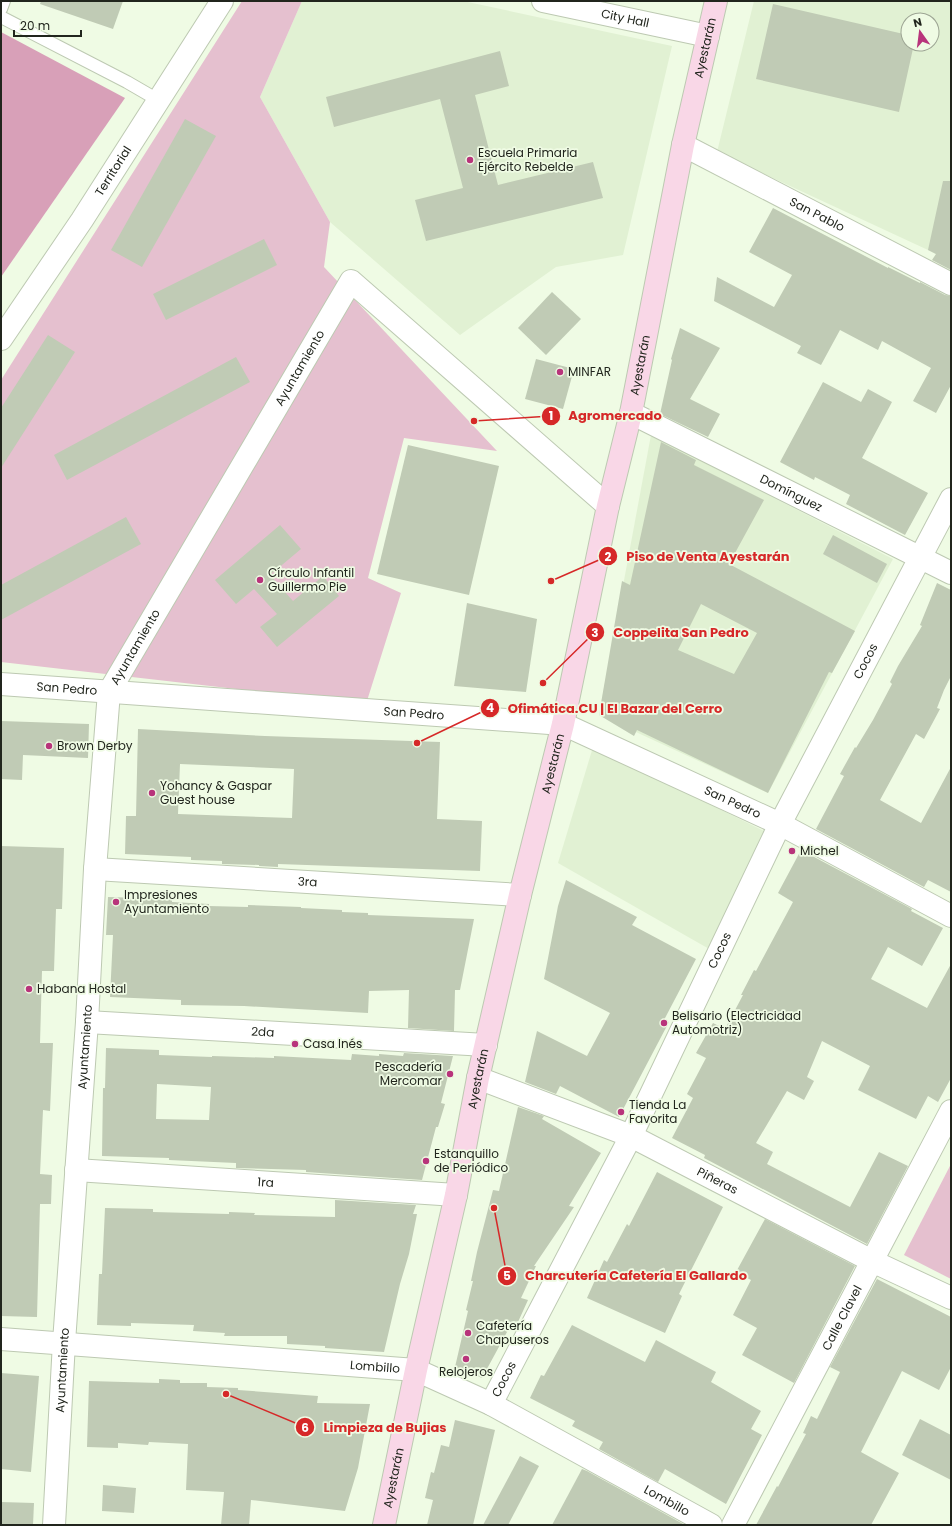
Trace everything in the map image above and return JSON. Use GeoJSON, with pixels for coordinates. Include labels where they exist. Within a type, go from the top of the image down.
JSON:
{"type":"FeatureCollection","features":[{"type":"Feature","properties":{"kind":"main road","name":"Ayestarán"},"geometry":{"type":"LineString","coordinates":[[384,1525],[416,1370],[456,1195],[478,1078],[520,895],[563,724],[608,506],[631,413],[683,145],[716,1]]}},
{"type":"Feature","properties":{"kind":"street","name":"Territorial"},"geometry":{"type":"LineString","coordinates":[[1,339],[82,220],[222,1]]}},
{"type":"Feature","properties":{"kind":"street","name":"City Hall"},"geometry":{"type":"LineString","coordinates":[[543,1],[708,36]]}},
{"type":"Feature","properties":{"kind":"street","name":"San Pablo"},"geometry":{"type":"LineString","coordinates":[[683,145],[951,284]]}},
{"type":"Feature","properties":{"kind":"street","name":"Ayuntamiento"},"geometry":{"type":"LineString","coordinates":[[54,1525],[64,1342],[87,1022],[95,869],[109,692],[350,281],[608,506]]}},
{"type":"Feature","properties":{"kind":"street","name":"Domínguez"},"geometry":{"type":"LineString","coordinates":[[631,413],[951,573]]}},
{"type":"Feature","properties":{"kind":"street","name":"Cocos"},"geometry":{"type":"LineString","coordinates":[[491,1404],[631,1136],[780,824],[951,499]]}},
{"type":"Feature","properties":{"kind":"street","name":"San Pedro"},"geometry":{"type":"LineString","coordinates":[[1,684],[563,724],[780,824],[951,916]]}},
{"type":"Feature","properties":{"kind":"street","name":"3ra"},"geometry":{"type":"LineString","coordinates":[[95,869],[520,895]]}},
{"type":"Feature","properties":{"kind":"street","name":"2da"},"geometry":{"type":"LineString","coordinates":[[87,1022],[486,1045]]}},
{"type":"Feature","properties":{"kind":"street","name":"Piñeras"},"geometry":{"type":"LineString","coordinates":[[478,1078],[631,1136],[872,1261],[951,1298]]}},
{"type":"Feature","properties":{"kind":"street","name":"Calle Clavel"},"geometry":{"type":"LineString","coordinates":[[733,1525],[951,1111]]}},
{"type":"Feature","properties":{"kind":"street","name":"1ra"},"geometry":{"type":"LineString","coordinates":[[76,1170],[456,1195]]}},
{"type":"Feature","properties":{"kind":"street","name":"Lombillo"},"geometry":{"type":"LineString","coordinates":[[1,1339],[64,1342],[416,1370],[491,1404],[711,1525]]}},
{"type":"Feature","properties":{"kind":"lane"},"geometry":{"type":"LineString","coordinates":[[1,9],[4,1]]}},
{"type":"Feature","properties":{"kind":"lane"},"geometry":{"type":"LineString","coordinates":[[1,17],[127,82],[158,100]]}},
{"type":"Feature","properties":{"kind":"shaded area"},"geometry":{"type":"Polygon","coordinates":[[[242,1],[302,1],[260,97],[330,222],[324,267],[497,451],[404,438],[368,578],[401,593],[366,704],[1,662],[1,380],[242,1]]]}},
{"type":"Feature","properties":{"kind":"shaded area","name":"Escuela Primaria Ejército Rebelde"},"geometry":{"type":"Polygon","coordinates":[[[302,1],[463,1],[672,46],[623,255],[556,267],[460,335],[330,222],[260,97],[302,1]]]}},
{"type":"Feature","properties":{"kind":"shaded area"},"geometry":{"type":"Polygon","coordinates":[[[754,1],[951,1],[951,262],[717,152],[754,1]]]}},
{"type":"Feature","properties":{"kind":"shaded area"},"geometry":{"type":"Polygon","coordinates":[[[1,32],[125,98],[1,277],[1,32]]]}},
{"type":"Feature","properties":{"kind":"shaded area"},"geometry":{"type":"Polygon","coordinates":[[[651,435],[893,559],[768,793],[599,715],[651,435]]]}},
{"type":"Feature","properties":{"kind":"shaded area"},"geometry":{"type":"Polygon","coordinates":[[[593,747],[770,834],[711,950],[558,863],[593,747]]]}},
{"type":"Feature","properties":{"kind":"shaded area"},"geometry":{"type":"Polygon","coordinates":[[[951,1164],[951,1279],[904,1255],[951,1164]]]}},
{"type":"Feature","properties":{"kind":"building"},"geometry":{"type":"Polygon","coordinates":[[[41,1],[123,1],[113,29],[40,4],[41,1]]]}},
{"type":"Feature","properties":{"kind":"building"},"geometry":{"type":"Polygon","coordinates":[[[773,4],[900,33],[900,52],[912,52],[899,112],[756,79],[773,4]]]}},
{"type":"Feature","properties":{"kind":"building"},"geometry":{"type":"Polygon","coordinates":[[[500,51],[509,86],[475,95],[498,185],[593,162],[603,198],[426,241],[415,200],[463,188],[440,99],[334,127],[326,97],[500,51]]]}},
{"type":"Feature","properties":{"kind":"building"},"geometry":{"type":"Polygon","coordinates":[[[185,119],[216,136],[142,267],[111,250],[185,119]]]}},
{"type":"Feature","properties":{"kind":"building"},"geometry":{"type":"Polygon","coordinates":[[[943,181],[951,181],[951,270],[932,260],[936,254],[928,250],[943,181]]]}},
{"type":"Feature","properties":{"kind":"building"},"geometry":{"type":"Polygon","coordinates":[[[773,208],[888,268],[945,295],[951,296],[951,385],[936,413],[913,401],[931,368],[882,341],[878,350],[840,330],[821,365],[797,353],[801,346],[714,301],[717,277],[774,307],[792,275],[749,252],[773,208]]]}},
{"type":"Feature","properties":{"kind":"building"},"geometry":{"type":"Polygon","coordinates":[[[264,239],[277,265],[166,320],[153,294],[264,239]]]}},
{"type":"Feature","properties":{"kind":"building"},"geometry":{"type":"Polygon","coordinates":[[[552,292],[581,319],[546,355],[518,328],[552,292]]]}},
{"type":"Feature","properties":{"kind":"building"},"geometry":{"type":"Polygon","coordinates":[[[680,328],[720,348],[690,399],[720,414],[708,437],[660,414],[671,359],[680,328]]]}},
{"type":"Feature","properties":{"kind":"building"},"geometry":{"type":"Polygon","coordinates":[[[48,335],[75,352],[1,468],[1,408],[48,335]]]}},
{"type":"Feature","properties":{"kind":"building"},"geometry":{"type":"Polygon","coordinates":[[[236,357],[250,382],[67,480],[54,455],[236,357]]]}},
{"type":"Feature","properties":{"kind":"building"},"geometry":{"type":"Polygon","coordinates":[[[536,359],[574,369],[563,409],[525,399],[536,359]]]}},
{"type":"Feature","properties":{"kind":"building"},"geometry":{"type":"Polygon","coordinates":[[[823,382],[861,402],[868,389],[892,402],[862,458],[928,493],[905,535],[846,504],[850,495],[815,477],[814,480],[780,462],[823,382]]]}},
{"type":"Feature","properties":{"kind":"building"},"geometry":{"type":"Polygon","coordinates":[[[661,442],[696,460],[694,465],[764,500],[729,564],[855,631],[832,673],[829,672],[768,793],[637,730],[634,736],[599,715],[622,581],[630,585],[661,442]],[[701,604],[678,650],[734,674],[757,633],[701,604]]]}},
{"type":"Feature","properties":{"kind":"building"},"geometry":{"type":"Polygon","coordinates":[[[408,445],[499,466],[469,595],[377,574],[408,445]]]}},
{"type":"Feature","properties":{"kind":"building"},"geometry":{"type":"Polygon","coordinates":[[[126,517],[141,544],[1,620],[1,585],[126,517]]]}},
{"type":"Feature","properties":{"kind":"building"},"geometry":{"type":"Polygon","coordinates":[[[280,525],[301,549],[270,575],[293,601],[323,576],[339,596],[277,647],[260,627],[277,614],[254,589],[236,604],[215,580],[280,525]]]}},
{"type":"Feature","properties":{"kind":"building"},"geometry":{"type":"Polygon","coordinates":[[[833,535],[887,564],[877,583],[823,554],[833,535]]]}},
{"type":"Feature","properties":{"kind":"building"},"geometry":{"type":"Polygon","coordinates":[[[937,583],[951,590],[951,676],[937,708],[940,709],[924,739],[916,734],[880,800],[921,823],[951,767],[951,892],[928,880],[924,887],[816,829],[844,776],[840,774],[855,747],[856,748],[873,720],[892,684],[890,682],[898,666],[922,626],[920,625],[937,583]]]}},
{"type":"Feature","properties":{"kind":"building"},"geometry":{"type":"Polygon","coordinates":[[[467,603],[537,619],[526,692],[454,686],[467,603]]]}},
{"type":"Feature","properties":{"kind":"building"},"geometry":{"type":"Polygon","coordinates":[[[1,721],[89,724],[88,758],[23,755],[22,780],[1,779],[1,721]]]}},
{"type":"Feature","properties":{"kind":"building"},"geometry":{"type":"Polygon","coordinates":[[[138,729],[265,736],[440,742],[437,819],[482,821],[480,871],[278,864],[278,867],[222,864],[222,861],[191,860],[191,857],[125,854],[126,816],[136,816],[138,729]],[[180,764],[178,814],[292,818],[294,769],[180,764]]]}},
{"type":"Feature","properties":{"kind":"building"},"geometry":{"type":"Polygon","coordinates":[[[1,846],[64,848],[62,909],[56,909],[54,971],[42,971],[40,1043],[53,1043],[50,1111],[43,1110],[40,1174],[52,1175],[51,1204],[40,1204],[37,1317],[1,1316],[1,846]]]}},
{"type":"Feature","properties":{"kind":"building"},"geometry":{"type":"Polygon","coordinates":[[[801,850],[912,909],[911,911],[943,928],[922,966],[888,947],[871,979],[927,1008],[951,964],[951,1078],[938,1102],[928,1096],[916,1119],[858,1090],[870,1066],[822,1041],[807,1077],[814,1081],[804,1100],[787,1091],[756,1143],[773,1152],[767,1164],[850,1207],[879,1152],[908,1166],[867,1244],[704,1158],[705,1155],[672,1138],[693,1098],[687,1094],[706,1058],[696,1053],[713,1023],[725,1029],[754,970],[756,971],[793,902],[778,893],[801,850]]]}},
{"type":"Feature","properties":{"kind":"building"},"geometry":{"type":"Polygon","coordinates":[[[566,880],[637,917],[632,925],[696,959],[664,1020],[669,1022],[619,1117],[560,1086],[556,1094],[525,1082],[537,1031],[587,1056],[610,1013],[544,979],[558,906],[566,880]]]}},
{"type":"Feature","properties":{"kind":"building"},"geometry":{"type":"Polygon","coordinates":[[[108,897],[172,899],[172,902],[209,904],[209,906],[248,907],[248,905],[301,907],[342,910],[342,912],[368,913],[368,915],[474,919],[460,990],[455,990],[454,1031],[408,1028],[409,990],[369,991],[368,1013],[244,1006],[181,1005],[181,1000],[110,997],[113,935],[106,935],[108,897]]]}},
{"type":"Feature","properties":{"kind":"building"},"geometry":{"type":"Polygon","coordinates":[[[106,1048],[159,1050],[159,1055],[212,1057],[274,1058],[274,1056],[351,1060],[352,1054],[403,1056],[404,1053],[453,1056],[441,1103],[445,1104],[438,1127],[436,1127],[422,1180],[306,1172],[306,1170],[236,1168],[236,1163],[169,1160],[169,1158],[102,1156],[103,1088],[105,1088],[106,1048]],[[157,1084],[156,1119],[209,1120],[211,1087],[157,1084]]]}},
{"type":"Feature","properties":{"kind":"building"},"geometry":{"type":"Polygon","coordinates":[[[518,1107],[544,1116],[542,1119],[601,1153],[569,1206],[574,1207],[534,1266],[536,1266],[521,1298],[528,1300],[518,1322],[513,1321],[482,1378],[455,1367],[468,1311],[466,1310],[473,1281],[471,1281],[477,1252],[493,1190],[499,1191],[518,1107]]]}},
{"type":"Feature","properties":{"kind":"building"},"geometry":{"type":"Polygon","coordinates":[[[657,1172],[723,1207],[679,1294],[682,1296],[665,1333],[587,1298],[604,1260],[607,1262],[627,1224],[629,1226],[657,1172]]]}},
{"type":"Feature","properties":{"kind":"building"},"geometry":{"type":"Polygon","coordinates":[[[335,1200],[416,1205],[413,1214],[417,1214],[409,1254],[400,1284],[384,1352],[287,1344],[287,1336],[224,1336],[225,1333],[193,1331],[194,1325],[131,1323],[131,1326],[97,1325],[99,1274],[102,1274],[105,1208],[153,1209],[153,1212],[229,1214],[229,1212],[255,1213],[254,1215],[335,1217],[335,1200]]]}},
{"type":"Feature","properties":{"kind":"building"},"geometry":{"type":"Polygon","coordinates":[[[765,1219],[855,1266],[794,1383],[742,1355],[757,1328],[733,1315],[751,1280],[736,1272],[765,1219]]]}},
{"type":"Feature","properties":{"kind":"building"},"geometry":{"type":"Polygon","coordinates":[[[877,1279],[951,1317],[951,1367],[939,1390],[902,1371],[861,1452],[899,1473],[871,1525],[756,1525],[806,1434],[803,1433],[811,1416],[817,1419],[840,1372],[830,1367],[877,1279]]]}},
{"type":"Feature","properties":{"kind":"building"},"geometry":{"type":"Polygon","coordinates":[[[572,1325],[645,1362],[656,1340],[716,1372],[711,1382],[761,1411],[751,1429],[762,1435],[726,1504],[665,1469],[658,1482],[599,1449],[603,1442],[572,1426],[575,1421],[530,1398],[541,1375],[544,1376],[572,1325]]]}},
{"type":"Feature","properties":{"kind":"building"},"geometry":{"type":"Polygon","coordinates":[[[1,1373],[39,1376],[31,1472],[1,1469],[1,1373]]]}},
{"type":"Feature","properties":{"kind":"building"},"geometry":{"type":"Polygon","coordinates":[[[159,1379],[180,1380],[180,1383],[207,1383],[207,1387],[238,1388],[238,1390],[318,1396],[317,1403],[370,1404],[358,1468],[345,1511],[251,1500],[249,1525],[221,1525],[224,1492],[186,1490],[188,1444],[149,1442],[148,1445],[118,1443],[118,1448],[87,1447],[89,1381],[159,1383],[159,1379]]]}},
{"type":"Feature","properties":{"kind":"building"},"geometry":{"type":"Polygon","coordinates":[[[920,1419],[951,1435],[951,1480],[902,1455],[920,1419]]]}},
{"type":"Feature","properties":{"kind":"building"},"geometry":{"type":"Polygon","coordinates":[[[455,1420],[495,1430],[473,1525],[427,1525],[433,1500],[425,1498],[431,1472],[434,1473],[441,1445],[449,1447],[455,1420]]]}},
{"type":"Feature","properties":{"kind":"building"},"geometry":{"type":"Polygon","coordinates":[[[520,1456],[539,1466],[508,1525],[483,1525],[520,1456]]]}},
{"type":"Feature","properties":{"kind":"building"},"geometry":{"type":"Polygon","coordinates":[[[582,1469],[587,1471],[685,1525],[552,1525],[582,1469]]]}},
{"type":"Feature","properties":{"kind":"building"},"geometry":{"type":"Polygon","coordinates":[[[103,1485],[136,1488],[134,1513],[102,1511],[103,1485]]]}},
{"type":"Feature","properties":{"kind":"building"},"geometry":{"type":"Polygon","coordinates":[[[1,1502],[34,1503],[33,1525],[1,1525],[1,1502]]]}},
{"type":"Feature","properties":{"kind":"place","name":"Escuela Primaria Ejército Rebelde"},"geometry":{"type":"Point","coordinates":[470,160]}},
{"type":"Feature","properties":{"kind":"place","name":"MINFAR"},"geometry":{"type":"Point","coordinates":[560,372]}},
{"type":"Feature","properties":{"kind":"place","name":"Agromercado"},"geometry":{"type":"Point","coordinates":[474,421]}},
{"type":"Feature","properties":{"kind":"place","name":"Círculo Infantil Guillermo Pie"},"geometry":{"type":"Point","coordinates":[260,580]}},
{"type":"Feature","properties":{"kind":"place","name":"Piso de Venta Ayestarán"},"geometry":{"type":"Point","coordinates":[551,581]}},
{"type":"Feature","properties":{"kind":"place","name":"Coppelita San Pedro"},"geometry":{"type":"Point","coordinates":[543,683]}},
{"type":"Feature","properties":{"kind":"place","name":"Ofimática.CU | El Bazar del Cerro"},"geometry":{"type":"Point","coordinates":[417,743]}},
{"type":"Feature","properties":{"kind":"place","name":"Brown Derby"},"geometry":{"type":"Point","coordinates":[49,746]}},
{"type":"Feature","properties":{"kind":"place","name":"Yohancy & Gaspar Guest house"},"geometry":{"type":"Point","coordinates":[152,793]}},
{"type":"Feature","properties":{"kind":"place","name":"Michel"},"geometry":{"type":"Point","coordinates":[792,851]}},
{"type":"Feature","properties":{"kind":"place","name":"Impresiones Ayuntamiento"},"geometry":{"type":"Point","coordinates":[116,902]}},
{"type":"Feature","properties":{"kind":"place","name":"Habana Hostal"},"geometry":{"type":"Point","coordinates":[29,989]}},
{"type":"Feature","properties":{"kind":"place","name":"Belisario (Electricidad Automotriz)"},"geometry":{"type":"Point","coordinates":[664,1023]}},
{"type":"Feature","properties":{"kind":"place","name":"Casa Inés"},"geometry":{"type":"Point","coordinates":[295,1044]}},
{"type":"Feature","properties":{"kind":"place","name":"Pescadería Mercomar"},"geometry":{"type":"Point","coordinates":[450,1074]}},
{"type":"Feature","properties":{"kind":"place","name":"Tienda La Favorita"},"geometry":{"type":"Point","coordinates":[621,1112]}},
{"type":"Feature","properties":{"kind":"place","name":"Estanquillo de Periódico"},"geometry":{"type":"Point","coordinates":[426,1161]}},
{"type":"Feature","properties":{"kind":"place","name":"Charcutería Cafetería El Gallardo"},"geometry":{"type":"Point","coordinates":[494,1208]}},
{"type":"Feature","properties":{"kind":"place","name":"Cafetería Chapuseros"},"geometry":{"type":"Point","coordinates":[468,1333]}},
{"type":"Feature","properties":{"kind":"place","name":"Relojeros"},"geometry":{"type":"Point","coordinates":[466,1359]}},
{"type":"Feature","properties":{"kind":"place","name":"Limpieza de Bujias"},"geometry":{"type":"Point","coordinates":[226,1394]}}]}
